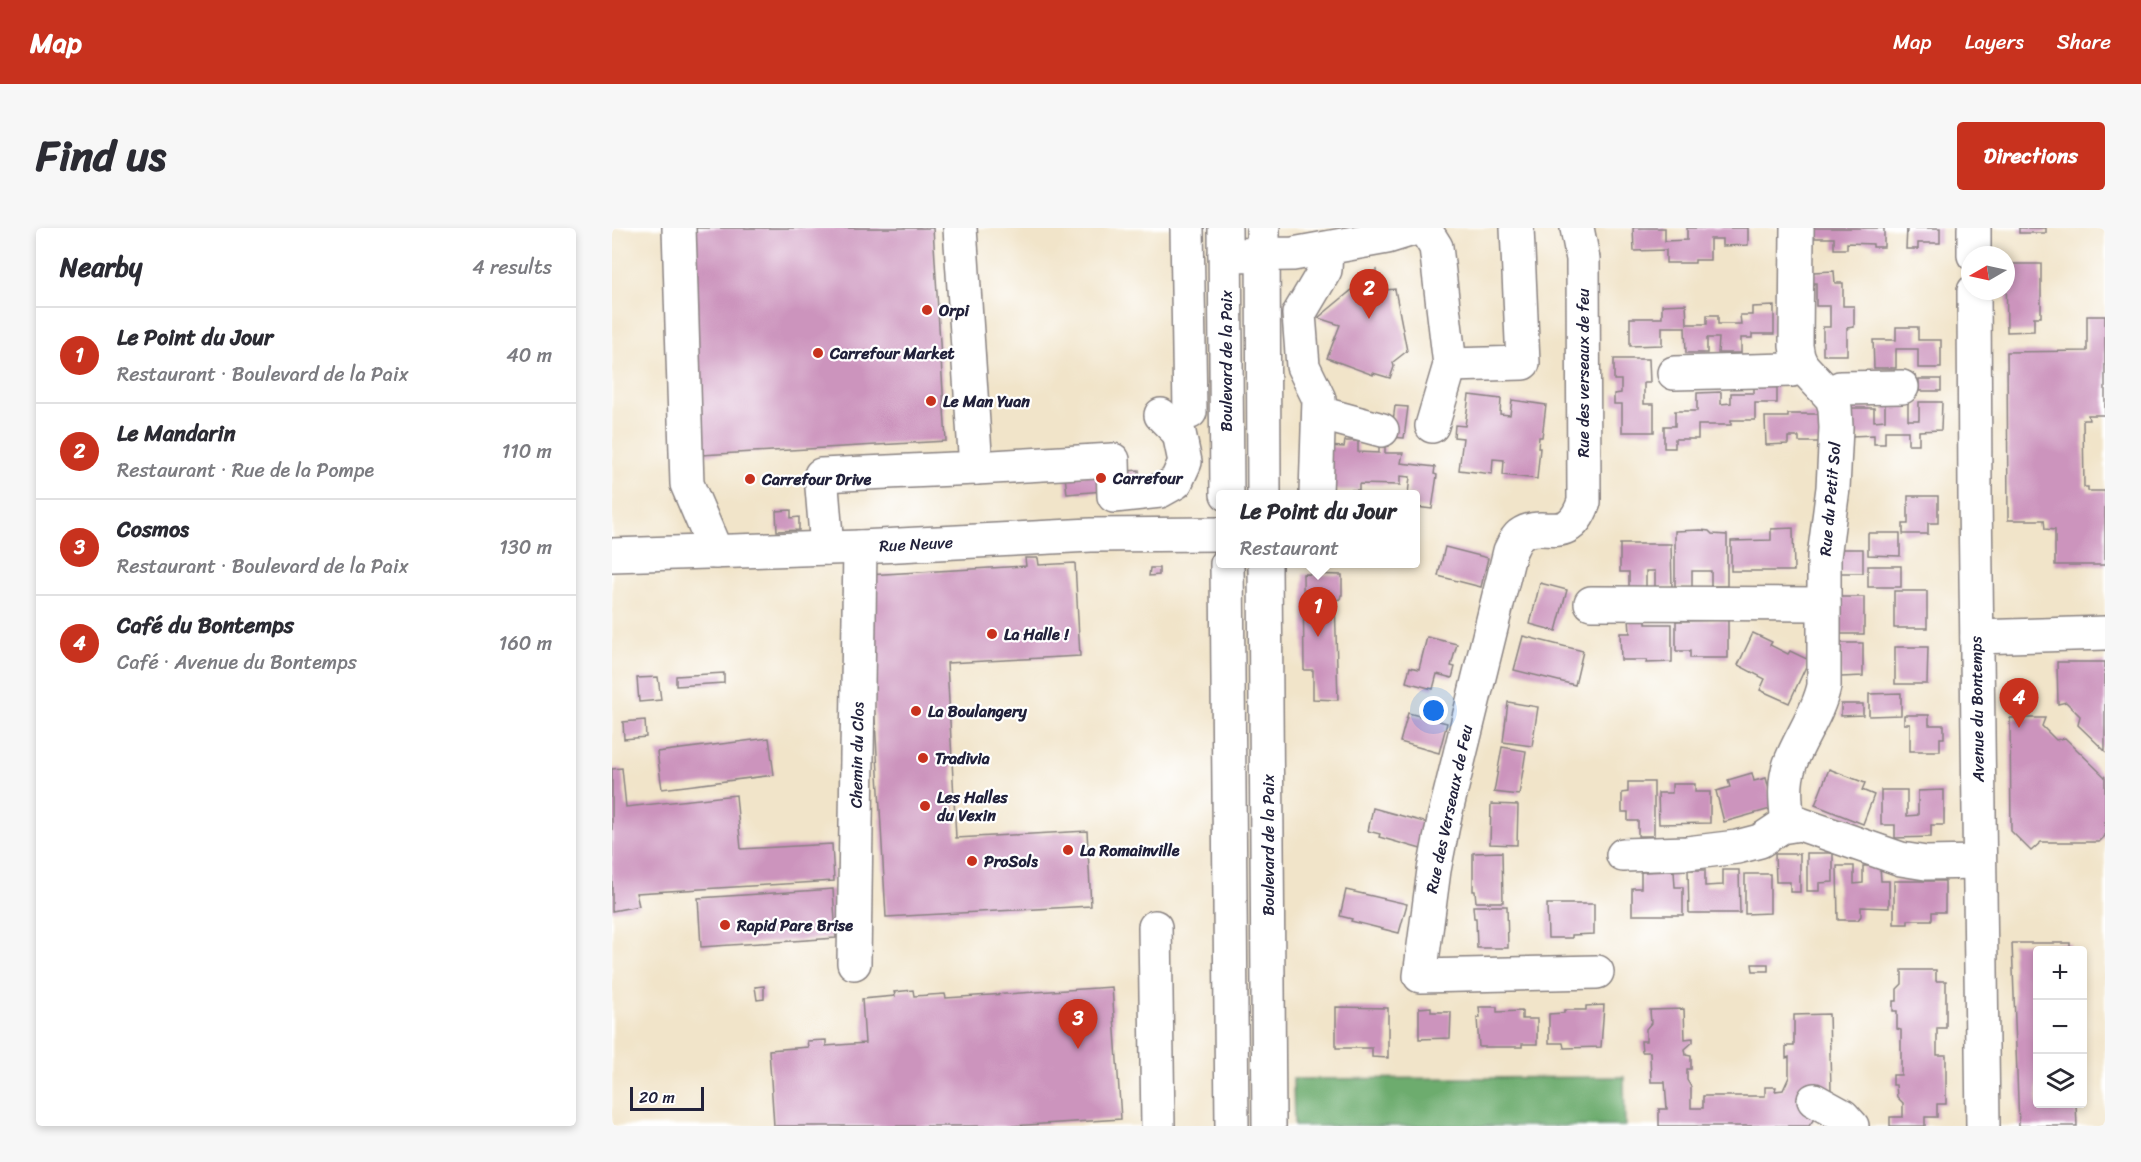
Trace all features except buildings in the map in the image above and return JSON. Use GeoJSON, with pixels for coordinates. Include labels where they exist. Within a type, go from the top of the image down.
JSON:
{"type":"FeatureCollection","features":[{"type":"Feature","properties":{"kind":"street"},"geometry":{"type":"LineString","coordinates":[[679,228],[687,484],[716,552]]}},
{"type":"Feature","properties":{"kind":"street"},"geometry":{"type":"LineString","coordinates":[[960,228],[976,468]]}},
{"type":"Feature","properties":{"kind":"street"},"geometry":{"type":"LineString","coordinates":[[827,548],[821,475],[1113,460],[1114,496],[1160,491],[1176,482],[1185,462],[1175,414],[1187,228]]}},
{"type":"Feature","properties":{"kind":"street"},"geometry":{"type":"LineString","coordinates":[[1225,242],[1263,242],[1293,255],[1387,237],[1416,228]]}},
{"type":"Feature","properties":{"kind":"street"},"geometry":{"type":"LineString","coordinates":[[1424,228],[1436,246],[1450,365],[1432,426]]}},
{"type":"Feature","properties":{"kind":"street"},"geometry":{"type":"LineString","coordinates":[[1450,365],[1523,363],[1517,228]]}},
{"type":"Feature","properties":{"kind":"street","name":"Rue des verseaux de feu"},"geometry":{"type":"LineString","coordinates":[[1577,228],[1583,259],[1584,502],[1577,516]]}},
{"type":"Feature","properties":{"kind":"street"},"geometry":{"type":"LineString","coordinates":[[1797,228],[1796,346],[1802,366],[1829,394],[1840,388],[1902,387]]}},
{"type":"Feature","properties":{"kind":"street"},"geometry":{"type":"LineString","coordinates":[[1974,228],[1974,246]]}},
{"type":"Feature","properties":{"kind":"street","name":"Boulevard de la Paix"},"geometry":{"type":"LineString","coordinates":[[1225,242],[1227,490]]}},
{"type":"Feature","properties":{"kind":"street"},"geometry":{"type":"LineString","coordinates":[[1263,242],[1264,490]]}},
{"type":"Feature","properties":{"kind":"street"},"geometry":{"type":"LineString","coordinates":[[1316,490],[1319,399],[1303,366],[1299,314],[1325,270],[1326,250]]}},
{"type":"Feature","properties":{"kind":"street","name":"Avenue du Bontemps"},"geometry":{"type":"LineString","coordinates":[[1974,300],[1983,1126]]}},
{"type":"Feature","properties":{"kind":"street"},"geometry":{"type":"LineString","coordinates":[[1674,373],[1792,370],[1802,366]]}},
{"type":"Feature","properties":{"kind":"street","name":"Rue du Petit Sol"},"geometry":{"type":"LineString","coordinates":[[1788,825],[1786,780],[1790,765],[1821,701],[1824,686],[1824,557],[1833,488],[1836,429],[1835,408],[1829,394]]}},
{"type":"Feature","properties":{"kind":"street"},"geometry":{"type":"LineString","coordinates":[[1319,413],[1382,430]]}},
{"type":"Feature","properties":{"kind":"street","name":"Rue des Verseaux de Feu"},"geometry":{"type":"LineString","coordinates":[[1577,516],[1567,527],[1522,533],[1515,539],[1510,551],[1445,815],[1434,870],[1419,976],[1597,972]]}},
{"type":"Feature","properties":{"kind":"street","name":"Rue Neuve"},"geometry":{"type":"LineString","coordinates":[[612,555],[860,547],[1091,535],[1216,534]]}},
{"type":"Feature","properties":{"kind":"street","name":"Chemin du Clos"},"geometry":{"type":"LineString","coordinates":[[854,963],[860,547]]}},
{"type":"Feature","properties":{"kind":"street"},"geometry":{"type":"LineString","coordinates":[[1227,568],[1232,1126]]}},
{"type":"Feature","properties":{"kind":"street"},"geometry":{"type":"LineString","coordinates":[[1250,568],[1266,615]]}},
{"type":"Feature","properties":{"kind":"street","name":"Boulevard de la Paix"},"geometry":{"type":"LineString","coordinates":[[1265,568],[1269,1126]]}},
{"type":"Feature","properties":{"kind":"street"},"geometry":{"type":"LineString","coordinates":[[1591,603],[1824,604]]}},
{"type":"Feature","properties":{"kind":"street"},"geometry":{"type":"LineString","coordinates":[[1977,636],[2105,633]]}},
{"type":"Feature","properties":{"kind":"street"},"geometry":{"type":"LineString","coordinates":[[1623,855],[1687,853],[1737,847],[1760,841],[1788,825],[1800,824],[1901,859],[1926,863],[1979,862]]}},
{"type":"Feature","properties":{"kind":"street"},"geometry":{"type":"LineString","coordinates":[[1155,927],[1158,1126]]}},
{"type":"Feature","properties":{"kind":"street"},"geometry":{"type":"LineString","coordinates":[[1814,1100],[1842,1116],[1852,1126]]}},
{"type":"Feature","properties":{"kind":"green space"},"geometry":{"type":"Polygon","coordinates":[[[1624,1077],[1625,1126],[1294,1126],[1293,1079],[1624,1077]]]}},
{"type":"Feature","properties":{"kind":"place","name":"Orpi"},"geometry":{"type":"Point","coordinates":[927,310]}},
{"type":"Feature","properties":{"kind":"place","name":"Le Mandarin"},"geometry":{"type":"Point","coordinates":[1369,319]}},
{"type":"Feature","properties":{"kind":"place","name":"Carrefour Market"},"geometry":{"type":"Point","coordinates":[818,353]}},
{"type":"Feature","properties":{"kind":"place","name":"Le Man Yuan"},"geometry":{"type":"Point","coordinates":[931,401]}},
{"type":"Feature","properties":{"kind":"place","name":"Carrefour"},"geometry":{"type":"Point","coordinates":[1101,478]}},
{"type":"Feature","properties":{"kind":"place","name":"Carrefour Drive"},"geometry":{"type":"Point","coordinates":[750,479]}},
{"type":"Feature","properties":{"kind":"place","name":"La Halle !"},"geometry":{"type":"Point","coordinates":[992,634]}},
{"type":"Feature","properties":{"kind":"place","name":"Le Point du Jour"},"geometry":{"type":"Point","coordinates":[1318,637]}},
{"type":"Feature","properties":{"kind":"place","name":"La Boulangery"},"geometry":{"type":"Point","coordinates":[916,711]}},
{"type":"Feature","properties":{"kind":"place","name":"Café du Bontemps"},"geometry":{"type":"Point","coordinates":[2019,728]}},
{"type":"Feature","properties":{"kind":"place","name":"Tradivia"},"geometry":{"type":"Point","coordinates":[923,758]}},
{"type":"Feature","properties":{"kind":"place","name":"Les Halles du Vexin"},"geometry":{"type":"Point","coordinates":[925,806]}},
{"type":"Feature","properties":{"kind":"place","name":"La Romainville"},"geometry":{"type":"Point","coordinates":[1068,850]}},
{"type":"Feature","properties":{"kind":"place","name":"ProSols"},"geometry":{"type":"Point","coordinates":[972,861]}},
{"type":"Feature","properties":{"kind":"place","name":"Rapid Pare Brise"},"geometry":{"type":"Point","coordinates":[725,925]}},
{"type":"Feature","properties":{"kind":"place","name":"Cosmos"},"geometry":{"type":"Point","coordinates":[1078,1049]}}]}
